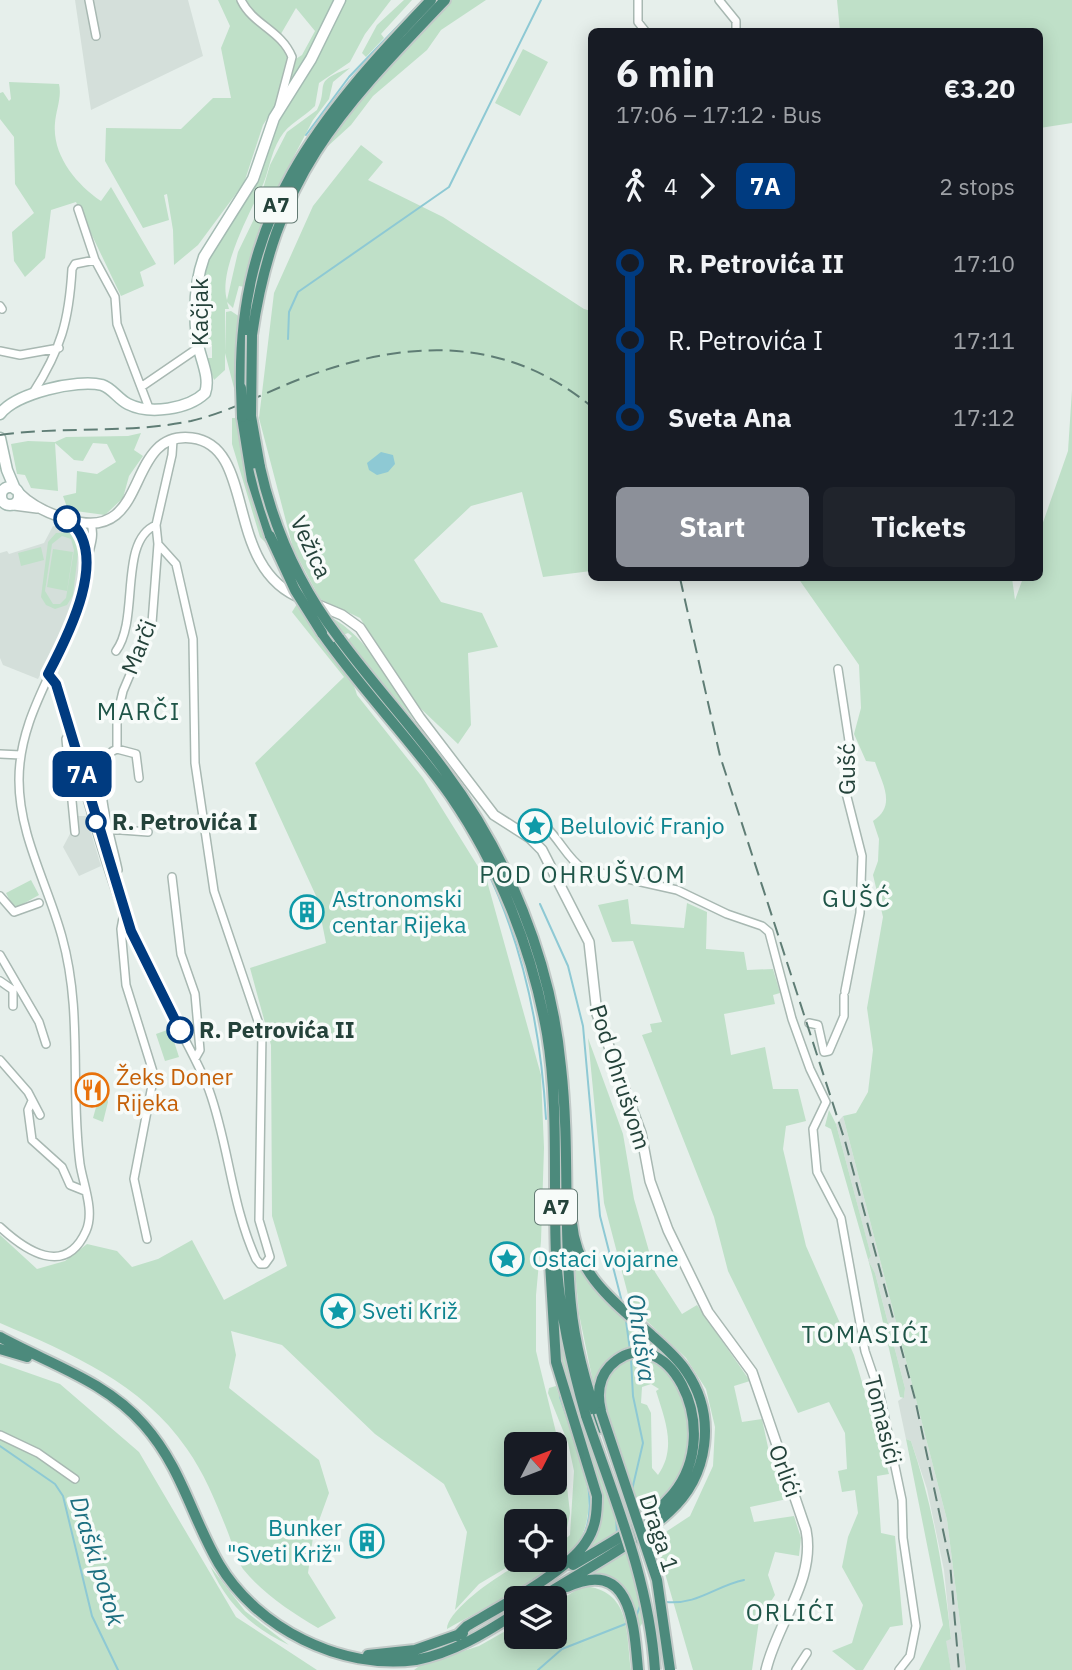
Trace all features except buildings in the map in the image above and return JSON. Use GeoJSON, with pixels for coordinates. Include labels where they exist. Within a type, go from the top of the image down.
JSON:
{"type":"FeatureCollection","features":[{"type":"Feature","properties":{"kind":"highway","name":"A7"},"geometry":{"type":"LineString","coordinates":[[247,416],[240,388],[243,321],[261,244],[274,208],[316,130],[373,61],[431,0]]}},
{"type":"Feature","properties":{"kind":"highway","name":"A7"},"geometry":{"type":"LineString","coordinates":[[445,0],[352,100],[311,156],[276,230],[260,285],[252,335],[247,416],[252,480],[270,536],[295,590],[322,633],[464,818],[486,854],[512,912],[543,994],[553,1088],[559,1295],[571,1364],[594,1414]]}},
{"type":"Feature","properties":{"kind":"highway","name":"Vežica"},"geometry":{"type":"LineString","coordinates":[[247,416],[271,511],[289,556],[313,601],[339,638],[411,726],[471,810],[513,889],[531,934],[543,994]]}},
{"type":"Feature","properties":{"kind":"highway"},"geometry":{"type":"LineString","coordinates":[[543,994],[557,1012],[566,1060],[574,1240],[584,1266],[601,1289],[682,1375],[692,1407],[694,1447],[680,1485],[651,1520],[557,1586]]}},
{"type":"Feature","properties":{"kind":"highway"},"geometry":{"type":"LineString","coordinates":[[459,1641],[467,1626],[571,1560],[587,1541],[596,1517],[597,1496],[561,1381],[554,1348],[550,1113],[543,994]]}},
{"type":"Feature","properties":{"kind":"highway"},"geometry":{"type":"LineString","coordinates":[[0,1338],[109,1394],[142,1422],[181,1477],[211,1549],[232,1584],[268,1621],[311,1645],[344,1656],[417,1655],[459,1641],[504,1619]]}},
{"type":"Feature","properties":{"kind":"highway"},"geometry":{"type":"LineString","coordinates":[[0,1349],[57,1365]]}},
{"type":"Feature","properties":{"kind":"highway"},"geometry":{"type":"LineString","coordinates":[[668,1670],[657,1580],[594,1414],[600,1383],[614,1363],[636,1355],[656,1358],[682,1375]]}},
{"type":"Feature","properties":{"kind":"highway","name":"Draga 1"},"geometry":{"type":"LineString","coordinates":[[594,1414],[639,1569],[650,1619],[655,1670]]}},
{"type":"Feature","properties":{"kind":"highway"},"geometry":{"type":"LineString","coordinates":[[542,1586],[607,1550]]}},
{"type":"Feature","properties":{"kind":"highway"},"geometry":{"type":"LineString","coordinates":[[567,1589],[586,1580],[600,1580],[614,1587],[630,1609],[638,1670]]}},
{"type":"Feature","properties":{"kind":"highway"},"geometry":{"type":"LineString","coordinates":[[459,1641],[504,1609]]}},
{"type":"Feature","properties":{"kind":"highway"},"geometry":{"type":"LineString","coordinates":[[459,1641],[483,1639],[504,1626]]}},
{"type":"Feature","properties":{"kind":"main road","name":"Kačjak"},"geometry":{"type":"LineString","coordinates":[[0,414],[4,407],[33,393],[103,385],[126,403],[149,408],[186,404],[205,393],[207,377],[198,348],[196,314],[200,269],[204,257],[253,179],[278,110],[311,59],[340,0]]}},
{"type":"Feature","properties":{"kind":"main road"},"geometry":{"type":"LineString","coordinates":[[0,440],[6,470],[7,497]]}},
{"type":"Feature","properties":{"kind":"street"},"geometry":{"type":"LineString","coordinates":[[89,0],[96,36]]}},
{"type":"Feature","properties":{"kind":"street","name":"Kačjak"},"geometry":{"type":"LineString","coordinates":[[241,0],[251,18],[279,35],[292,57],[276,106],[278,110]]}},
{"type":"Feature","properties":{"kind":"street"},"geometry":{"type":"LineString","coordinates":[[638,0],[638,22],[643,28]]}},
{"type":"Feature","properties":{"kind":"street"},"geometry":{"type":"LineString","coordinates":[[719,0],[736,21],[736,28]]}},
{"type":"Feature","properties":{"kind":"street"},"geometry":{"type":"LineString","coordinates":[[78,209],[95,260],[115,297],[117,324],[149,408]]}},
{"type":"Feature","properties":{"kind":"street"},"geometry":{"type":"LineString","coordinates":[[33,393],[59,348],[70,311],[72,269],[75,264],[95,260]]}},
{"type":"Feature","properties":{"kind":"street"},"geometry":{"type":"LineString","coordinates":[[0,351],[20,355],[59,348]]}},
{"type":"Feature","properties":{"kind":"street"},"geometry":{"type":"LineString","coordinates":[[141,387],[198,348]]}},
{"type":"Feature","properties":{"kind":"street"},"geometry":{"type":"LineString","coordinates":[[88,539],[104,522],[124,510],[151,456],[173,440]]}},
{"type":"Feature","properties":{"kind":"street"},"geometry":{"type":"LineString","coordinates":[[48,674],[56,684],[124,912],[150,976],[196,1058],[217,1116],[239,1213],[256,1259],[260,1264],[265,1264],[270,1257],[258,1210],[262,1032],[221,920],[207,851],[195,763],[193,639],[176,564],[158,544],[156,525],[173,455],[173,440]]}},
{"type":"Feature","properties":{"kind":"street","name":"Pod Ohrušvom"},"geometry":{"type":"LineString","coordinates":[[173,440],[202,440],[215,448],[226,460],[254,552],[269,578],[291,595],[342,615],[360,628],[429,730],[494,815],[528,837],[546,856],[589,942],[597,1014],[641,1133],[657,1204],[693,1284]]}},
{"type":"Feature","properties":{"kind":"street"},"geometry":{"type":"LineString","coordinates":[[7,497],[67,519],[90,524],[104,522]]}},
{"type":"Feature","properties":{"kind":"street"},"geometry":{"type":"LineString","coordinates":[[67,519],[88,539]]}},
{"type":"Feature","properties":{"kind":"street"},"geometry":{"type":"LineString","coordinates":[[0,1227],[35,1254],[48,1257],[64,1253],[78,1242],[88,1225],[77,1131],[75,1020],[71,980],[54,910],[33,859],[24,821],[19,780],[29,716],[72,625],[87,559],[90,524]]}},
{"type":"Feature","properties":{"kind":"street","name":"Marči"},"geometry":{"type":"LineString","coordinates":[[116,651],[127,633],[136,548],[149,528],[156,525]]}},
{"type":"Feature","properties":{"kind":"street","name":"Marči"},"geometry":{"type":"LineString","coordinates":[[113,874],[118,870],[108,829],[101,767],[105,755],[117,749],[117,716],[123,691],[152,622],[158,544]]}},
{"type":"Feature","properties":{"kind":"street","name":"Gušć"},"geometry":{"type":"LineString","coordinates":[[802,1025],[816,1023],[824,1052],[829,1051],[842,1024],[860,913],[862,856],[845,789],[849,741],[838,669]]}},
{"type":"Feature","properties":{"kind":"street"},"geometry":{"type":"LineString","coordinates":[[70,733],[66,739],[75,832]]}},
{"type":"Feature","properties":{"kind":"street"},"geometry":{"type":"LineString","coordinates":[[117,749],[136,754],[139,778]]}},
{"type":"Feature","properties":{"kind":"street"},"geometry":{"type":"LineString","coordinates":[[0,754],[21,755]]}},
{"type":"Feature","properties":{"kind":"street"},"geometry":{"type":"LineString","coordinates":[[528,837],[537,828],[546,827],[572,860],[583,869],[677,891],[727,914],[765,927],[802,1025]]}},
{"type":"Feature","properties":{"kind":"street"},"geometry":{"type":"LineString","coordinates":[[108,829],[148,832]]}},
{"type":"Feature","properties":{"kind":"street"},"geometry":{"type":"LineString","coordinates":[[172,877],[181,954],[195,994],[200,1050],[196,1058]]}},
{"type":"Feature","properties":{"kind":"street"},"geometry":{"type":"LineString","coordinates":[[0,896],[12,912],[39,903]]}},
{"type":"Feature","properties":{"kind":"street"},"geometry":{"type":"LineString","coordinates":[[124,912],[121,929],[126,985],[154,1075],[134,1179],[147,1239]]}},
{"type":"Feature","properties":{"kind":"street"},"geometry":{"type":"LineString","coordinates":[[0,955],[39,1022],[46,1044]]}},
{"type":"Feature","properties":{"kind":"street"},"geometry":{"type":"LineString","coordinates":[[0,981],[13,990],[13,1006]]}},
{"type":"Feature","properties":{"kind":"street","name":"Tomasići"},"geometry":{"type":"LineString","coordinates":[[802,1025],[810,1069],[826,1102],[814,1124],[817,1172],[841,1218],[865,1351],[882,1404],[902,1500],[904,1550],[916,1626],[914,1647],[908,1661],[899,1670]]}},
{"type":"Feature","properties":{"kind":"street"},"geometry":{"type":"LineString","coordinates":[[0,1060],[33,1101],[40,1115]]}},
{"type":"Feature","properties":{"kind":"street"},"geometry":{"type":"LineString","coordinates":[[33,1101],[28,1110],[32,1140],[59,1164],[74,1189],[85,1191]]}},
{"type":"Feature","properties":{"kind":"street","name":"Orlići"},"geometry":{"type":"LineString","coordinates":[[693,1284],[708,1312],[744,1358],[757,1382],[807,1538],[802,1582],[778,1630],[766,1670]]}},
{"type":"Feature","properties":{"kind":"street"},"geometry":{"type":"LineString","coordinates":[[0,1434],[38,1453],[75,1479]]}},
{"type":"Feature","properties":{"kind":"street"},"geometry":{"type":"LineString","coordinates":[[796,1670],[807,1653]]}},
{"type":"Feature","properties":{"kind":"shaded area"},"geometry":{"type":"Polygon","coordinates":[[[75,0],[188,0],[203,56],[91,110],[75,0]]]}},
{"type":"Feature","properties":{"kind":"shaded area"},"geometry":{"type":"Polygon","coordinates":[[[53,526],[74,532],[82,556],[76,593],[65,624],[38,679],[3,665],[0,658],[0,553],[7,551],[9,554],[44,543],[53,526]]]}},
{"type":"Feature","properties":{"kind":"shaded area"},"geometry":{"type":"Polygon","coordinates":[[[77,816],[86,816],[101,866],[79,876],[63,847],[71,832],[77,832],[77,816]]]}},
{"type":"Feature","properties":{"kind":"shaded area"},"geometry":{"type":"Polygon","coordinates":[[[843,1116],[947,1520],[966,1670],[951,1670],[945,1640],[951,1639],[944,1570],[927,1489],[911,1441],[906,1439],[898,1401],[904,1397],[905,1388],[875,1273],[868,1260],[871,1256],[836,1124],[843,1116]]]}},
{"type":"Feature","properties":{"kind":"green space"},"geometry":{"type":"Polygon","coordinates":[[[218,0],[334,0],[305,59],[263,125],[244,183],[198,245],[174,265],[173,230],[167,194],[164,195],[169,220],[143,228],[105,161],[106,128],[181,129],[213,98],[231,98],[221,48],[230,26],[218,0]],[[296,8],[278,39],[291,62],[302,55],[315,31],[296,8]]]}},
{"type":"Feature","properties":{"kind":"green space"},"geometry":{"type":"Polygon","coordinates":[[[345,0],[391,0],[365,34],[350,62],[319,83],[315,106],[288,128],[277,144],[272,157],[264,183],[231,259],[225,288],[227,300],[238,252],[254,219],[270,165],[287,132],[317,110],[325,81],[350,68],[333,82],[329,99],[313,120],[282,179],[258,236],[245,287],[239,286],[240,282],[233,308],[227,302],[229,309],[225,309],[225,370],[214,380],[206,358],[212,358],[212,345],[204,344],[200,290],[209,253],[257,182],[272,132],[307,77],[345,0]]]}},
{"type":"Feature","properties":{"kind":"green space"},"geometry":{"type":"Polygon","coordinates":[[[404,0],[412,0],[381,34],[384,38],[366,57],[362,53],[377,25],[404,0]]]}},
{"type":"Feature","properties":{"kind":"green space"},"geometry":{"type":"Polygon","coordinates":[[[452,0],[486,0],[441,30],[427,50],[373,96],[351,125],[328,146],[325,144],[373,80],[452,0]]]}},
{"type":"Feature","properties":{"kind":"green space"},"geometry":{"type":"Polygon","coordinates":[[[837,0],[1072,0],[1072,123],[1043,128],[1043,28],[840,28],[837,0]]]}},
{"type":"Feature","properties":{"kind":"green space"},"geometry":{"type":"Polygon","coordinates":[[[523,49],[548,62],[520,116],[495,103],[523,49]]]}},
{"type":"Feature","properties":{"kind":"green space"},"geometry":{"type":"Polygon","coordinates":[[[9,82],[59,84],[55,123],[57,146],[75,177],[101,201],[111,187],[156,264],[140,272],[144,286],[121,296],[76,202],[51,210],[45,258],[25,277],[14,261],[12,232],[34,213],[15,184],[14,137],[0,119],[0,93],[3,92],[9,101],[11,99],[9,82]]]}},
{"type":"Feature","properties":{"kind":"green space"},"geometry":{"type":"Polygon","coordinates":[[[361,145],[383,162],[368,180],[443,217],[588,310],[588,571],[543,577],[522,492],[471,506],[414,560],[441,602],[482,613],[498,647],[468,653],[471,725],[458,744],[418,706],[360,618],[320,599],[293,548],[259,418],[274,293],[313,206],[361,145]]]}},
{"type":"Feature","properties":{"kind":"green space"},"geometry":{"type":"Polygon","coordinates":[[[231,311],[240,317],[234,388],[225,353],[226,312],[231,311]]]}},
{"type":"Feature","properties":{"kind":"green space"},"geometry":{"type":"Polygon","coordinates":[[[1072,390],[1072,1670],[966,1670],[947,1520],[843,1116],[856,1113],[868,1092],[873,1050],[867,1008],[883,917],[873,875],[878,861],[879,839],[873,821],[884,808],[886,794],[875,762],[866,761],[854,734],[861,708],[859,665],[800,581],[1012,581],[1015,600],[1022,581],[1043,581],[1043,522],[1068,451],[1072,390]]]}},
{"type":"Feature","properties":{"kind":"green space"},"geometry":{"type":"Polygon","coordinates":[[[232,418],[238,418],[247,479],[267,544],[260,537],[232,444],[232,418]]]}},
{"type":"Feature","properties":{"kind":"green space"},"geometry":{"type":"Polygon","coordinates":[[[141,433],[134,450],[143,456],[129,476],[123,498],[105,515],[68,510],[63,496],[76,493],[77,471],[97,474],[116,462],[107,444],[93,443],[83,461],[74,460],[55,443],[58,491],[31,488],[25,475],[17,474],[11,444],[28,441],[55,442],[66,437],[128,436],[141,433]]]}},
{"type":"Feature","properties":{"kind":"green space"},"geometry":{"type":"Polygon","coordinates":[[[69,532],[79,545],[73,595],[67,605],[55,609],[46,605],[41,597],[48,542],[56,533],[69,532]],[[62,536],[52,544],[45,591],[53,604],[60,604],[66,598],[74,550],[71,539],[62,536]]]}},
{"type":"Feature","properties":{"kind":"green space"},"geometry":{"type":"Polygon","coordinates":[[[41,547],[44,560],[21,566],[18,553],[41,547]]]}},
{"type":"Feature","properties":{"kind":"green space"},"geometry":{"type":"Polygon","coordinates":[[[53,549],[73,552],[67,591],[47,587],[53,549]]]}},
{"type":"Feature","properties":{"kind":"green space"},"geometry":{"type":"Polygon","coordinates":[[[297,604],[348,674],[357,695],[423,778],[487,881],[541,1075],[544,1148],[536,1295],[536,1351],[556,1432],[504,1432],[504,1495],[567,1495],[567,1487],[570,1513],[567,1528],[567,1509],[504,1509],[504,1569],[479,1584],[455,1610],[467,1532],[444,1484],[375,1434],[282,1345],[231,1331],[236,1355],[229,1388],[319,1460],[329,1493],[313,1537],[308,1573],[336,1618],[318,1628],[268,1594],[243,1569],[199,1468],[169,1426],[149,1406],[103,1372],[0,1323],[0,1235],[37,1269],[65,1261],[87,1244],[117,1251],[132,1267],[158,1259],[192,1240],[224,1300],[287,1266],[272,1216],[271,1045],[250,968],[326,943],[317,898],[255,763],[344,677],[292,612],[297,604]]]}},
{"type":"Feature","properties":{"kind":"green space"},"geometry":{"type":"Polygon","coordinates":[[[329,616],[356,636],[368,649],[415,721],[347,641],[352,636],[348,633],[343,635],[329,616]]]}},
{"type":"Feature","properties":{"kind":"green space"},"geometry":{"type":"Polygon","coordinates":[[[31,880],[39,895],[14,909],[6,893],[31,880]]]}},
{"type":"Feature","properties":{"kind":"green space"},"geometry":{"type":"Polygon","coordinates":[[[628,899],[631,924],[684,928],[687,903],[707,912],[706,949],[744,952],[747,970],[773,969],[780,993],[773,995],[775,1004],[724,1014],[731,1055],[765,1047],[773,1089],[798,1089],[806,1121],[786,1126],[783,1149],[806,1246],[854,1355],[889,1474],[877,1476],[881,1533],[895,1536],[903,1625],[890,1627],[863,1670],[856,1670],[832,1651],[852,1643],[863,1605],[842,1567],[848,1537],[858,1513],[855,1490],[842,1492],[838,1471],[847,1469],[845,1433],[829,1402],[798,1413],[728,1271],[714,1217],[642,1035],[652,1032],[650,1024],[662,1022],[633,941],[612,942],[598,905],[628,899]]]}},
{"type":"Feature","properties":{"kind":"green space"},"geometry":{"type":"Polygon","coordinates":[[[170,1029],[179,1057],[165,1061],[156,1034],[170,1029]]]}},
{"type":"Feature","properties":{"kind":"green space"},"geometry":{"type":"Polygon","coordinates":[[[588,1038],[623,1134],[634,1199],[655,1272],[682,1314],[697,1305],[750,1381],[734,1386],[742,1422],[762,1419],[769,1452],[787,1499],[750,1507],[754,1522],[794,1516],[801,1538],[799,1556],[775,1552],[768,1575],[775,1595],[759,1620],[752,1670],[693,1670],[655,1539],[690,1516],[713,1466],[715,1427],[706,1389],[686,1358],[631,1306],[604,1203],[588,1038]]]}},
{"type":"Feature","properties":{"kind":"green space"},"geometry":{"type":"Polygon","coordinates":[[[103,1076],[108,1102],[103,1122],[93,1118],[98,1100],[94,1078],[103,1076]]]}},
{"type":"Feature","properties":{"kind":"green space"},"geometry":{"type":"Polygon","coordinates":[[[829,1110],[836,1124],[869,1248],[871,1256],[868,1260],[831,1129],[825,1126],[829,1110]]]}},
{"type":"Feature","properties":{"kind":"green space"},"geometry":{"type":"Polygon","coordinates":[[[574,1259],[597,1293],[682,1375],[675,1381],[689,1417],[691,1444],[687,1458],[666,1494],[646,1512],[658,1528],[628,1548],[645,1619],[638,1630],[629,1597],[582,1577],[611,1558],[600,1541],[583,1552],[600,1512],[558,1348],[557,1308],[578,1408],[614,1511],[631,1488],[604,1410],[604,1385],[593,1382],[579,1314],[574,1259]],[[651,1384],[642,1387],[641,1403],[647,1405],[651,1413],[652,1468],[658,1475],[664,1465],[668,1444],[666,1423],[656,1391],[659,1389],[651,1384]]]}},
{"type":"Feature","properties":{"kind":"green space"},"geometry":{"type":"Polygon","coordinates":[[[869,1261],[875,1273],[905,1388],[904,1398],[900,1397],[869,1261]]]}},
{"type":"Feature","properties":{"kind":"green space"},"geometry":{"type":"Polygon","coordinates":[[[0,1363],[60,1384],[139,1452],[236,1617],[317,1670],[0,1670],[0,1363]]]}},
{"type":"Feature","properties":{"kind":"green space"},"geometry":{"type":"Polygon","coordinates":[[[556,1386],[579,1453],[589,1499],[582,1536],[567,1555],[574,1471],[567,1432],[564,1432],[548,1393],[549,1388],[556,1386]]]}},
{"type":"Feature","properties":{"kind":"green space"},"geometry":{"type":"Polygon","coordinates":[[[906,1439],[911,1441],[919,1465],[937,1539],[951,1639],[946,1641],[951,1670],[919,1670],[943,1625],[906,1439]]]}},
{"type":"Feature","properties":{"kind":"green space"},"geometry":{"type":"Polygon","coordinates":[[[210,1566],[245,1611],[289,1645],[263,1631],[242,1613],[224,1592],[210,1566]]]}},
{"type":"Feature","properties":{"kind":"green space"},"geometry":{"type":"Polygon","coordinates":[[[506,1572],[544,1572],[522,1586],[504,1586],[504,1597],[447,1629],[457,1610],[506,1572]]]}},
{"type":"Feature","properties":{"kind":"green space"},"geometry":{"type":"Polygon","coordinates":[[[583,1586],[599,1589],[610,1595],[618,1604],[626,1628],[631,1670],[414,1670],[422,1664],[479,1646],[504,1632],[504,1649],[567,1649],[567,1596],[583,1586]]]}},
{"type":"Feature","properties":{"kind":"water"},"geometry":{"type":"Polygon","coordinates":[[[381,452],[393,455],[395,464],[388,472],[377,475],[369,470],[367,463],[381,452]]]}},
{"type":"Feature","properties":{"kind":"waterway"},"geometry":{"type":"LineString","coordinates":[[306,135],[349,77],[423,0]]}},
{"type":"Feature","properties":{"kind":"waterway"},"geometry":{"type":"LineString","coordinates":[[288,339],[289,312],[298,292],[449,187],[541,0]]}},
{"type":"Feature","properties":{"kind":"waterway"},"geometry":{"type":"LineString","coordinates":[[485,866],[510,927],[528,989],[540,1053],[546,1119]]}},
{"type":"Feature","properties":{"kind":"waterway","name":"Ohrušva"},"geometry":{"type":"LineString","coordinates":[[540,904],[568,966],[583,1026],[600,1216],[622,1302]]}},
{"type":"Feature","properties":{"kind":"waterway","name":"Ohrušva"},"geometry":{"type":"LineString","coordinates":[[626,1321],[630,1350]]}},
{"type":"Feature","properties":{"kind":"waterway","name":"Ohrušva"},"geometry":{"type":"LineString","coordinates":[[631,1359],[633,1396],[643,1443],[632,1490]]}},
{"type":"Feature","properties":{"kind":"waterway"},"geometry":{"type":"LineString","coordinates":[[560,1397],[579,1450],[588,1488],[588,1524],[581,1540]]}},
{"type":"Feature","properties":{"kind":"waterway","name":"Draški potok"},"geometry":{"type":"LineString","coordinates":[[0,1446],[55,1484],[63,1496],[92,1616],[118,1670]]}},
{"type":"Feature","properties":{"kind":"waterway","name":"Ohrušva"},"geometry":{"type":"LineString","coordinates":[[616,1516],[617,1534]]}},
{"type":"Feature","properties":{"kind":"waterway"},"geometry":{"type":"LineString","coordinates":[[524,1586],[545,1572]]}},
{"type":"Feature","properties":{"kind":"waterway"},"geometry":{"type":"LineString","coordinates":[[666,1602],[688,1601],[744,1580]]}},
{"type":"Feature","properties":{"kind":"waterway","name":"Ohrušva"},"geometry":{"type":"LineString","coordinates":[[636,1617],[641,1603]]}},
{"type":"Feature","properties":{"kind":"waterway","name":"Ohrušva"},"geometry":{"type":"LineString","coordinates":[[538,1670],[562,1649],[628,1623]]}},
{"type":"Feature","properties":{"kind":"railway"},"geometry":{"type":"LineString","coordinates":[[0,435],[143,427],[191,421],[219,413],[338,366],[414,351],[487,355],[523,366],[558,383],[588,404]]}},
{"type":"Feature","properties":{"kind":"railway"},"geometry":{"type":"LineString","coordinates":[[681,581],[720,756],[845,1141],[915,1399],[950,1563],[959,1670]]}},
{"type":"Feature","properties":{"kind":"bus line","name":"7A"},"geometry":{"type":"LineString","coordinates":[[67,519],[84,539],[87,559],[72,625],[48,674],[54,678],[56,684],[131,931],[155,985],[180,1030]]}},
{"type":"Feature","properties":{"kind":"place","name":"R. Petrovića I"},"geometry":{"type":"Point","coordinates":[96,822]}},
{"type":"Feature","properties":{"kind":"place","name":"Belulović Franjo"},"geometry":{"type":"Point","coordinates":[535,826]}},
{"type":"Feature","properties":{"kind":"place","name":"Astronomski centar Rijeka"},"geometry":{"type":"Point","coordinates":[307,912]}},
{"type":"Feature","properties":{"kind":"place","name":"R. Petrovića II"},"geometry":{"type":"Point","coordinates":[180,1030]}},
{"type":"Feature","properties":{"kind":"place","name":"Žeks Doner Rijeka"},"geometry":{"type":"Point","coordinates":[92,1090]}},
{"type":"Feature","properties":{"kind":"place","name":"Ostaci vojarne"},"geometry":{"type":"Point","coordinates":[507,1259]}},
{"type":"Feature","properties":{"kind":"place","name":"Sveti Križ"},"geometry":{"type":"Point","coordinates":[338,1311]}},
{"type":"Feature","properties":{"kind":"place","name":"Bunker \"Sveti Križ\""},"geometry":{"type":"Point","coordinates":[367,1541]}},
{"type":"Feature","properties":{"kind":"district","name":"MARČI"},"geometry":{"type":"Point","coordinates":[139,712]}},
{"type":"Feature","properties":{"kind":"district","name":"POD OHRUŠVOM"},"geometry":{"type":"Point","coordinates":[583,875]}},
{"type":"Feature","properties":{"kind":"district","name":"GUŠĆ"},"geometry":{"type":"Point","coordinates":[857,899]}},
{"type":"Feature","properties":{"kind":"district","name":"TOMASIĆI"},"geometry":{"type":"Point","coordinates":[866,1335]}},
{"type":"Feature","properties":{"kind":"district","name":"ORLIĆI"},"geometry":{"type":"Point","coordinates":[791,1613]}}]}
